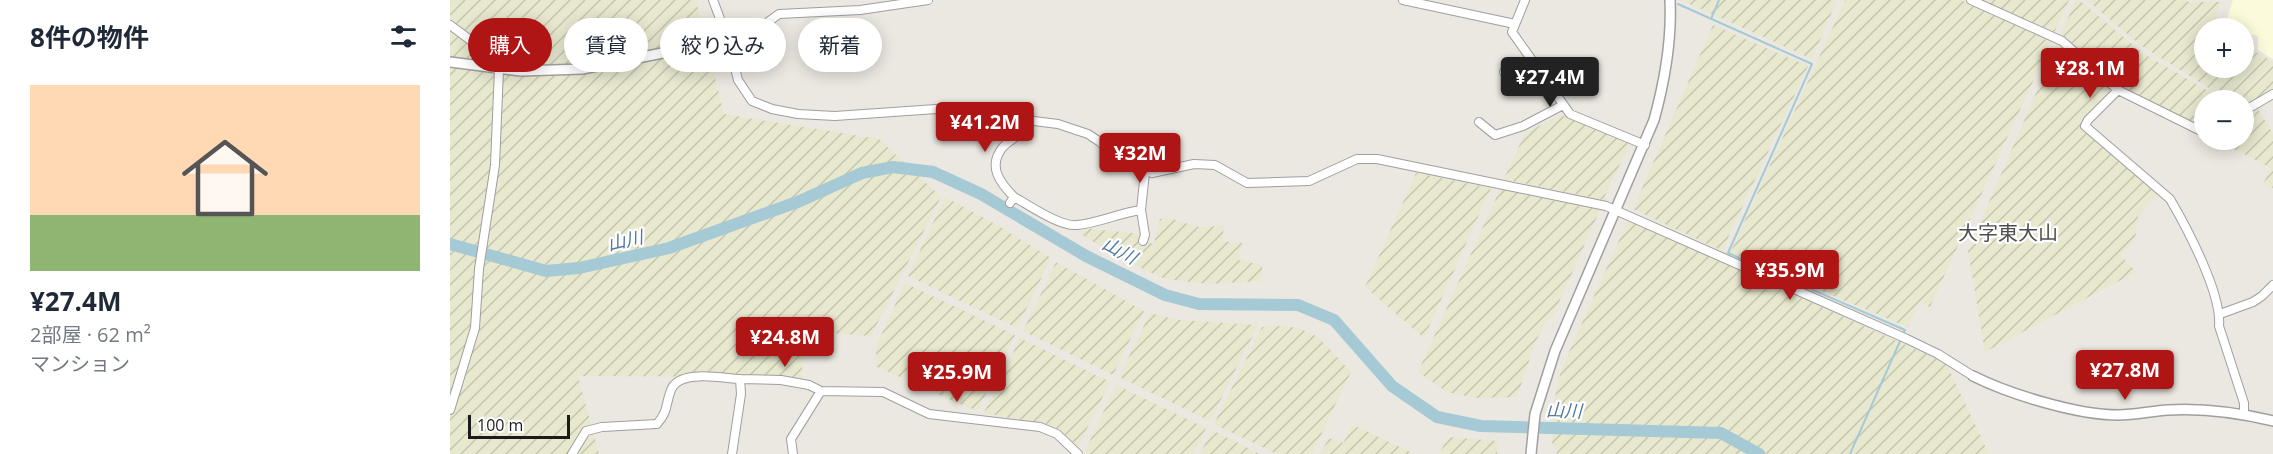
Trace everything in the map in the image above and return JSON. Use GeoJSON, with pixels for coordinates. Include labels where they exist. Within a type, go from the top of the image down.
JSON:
{"type":"FeatureCollection","features":[{"type":"Feature","properties":{"kind":"street"},"geometry":{"type":"LineString","coordinates":[[713,0],[720,18]]}},
{"type":"Feature","properties":{"kind":"street"},"geometry":{"type":"LineString","coordinates":[[774,18],[779,14],[860,10],[928,0]]}},
{"type":"Feature","properties":{"kind":"street"},"geometry":{"type":"LineString","coordinates":[[1403,0],[1515,24]]}},
{"type":"Feature","properties":{"kind":"street"},"geometry":{"type":"LineString","coordinates":[[1525,0],[1512,32],[1570,114],[1645,145]]}},
{"type":"Feature","properties":{"kind":"street"},"geometry":{"type":"LineString","coordinates":[[1531,454],[1535,414],[1555,351],[1645,145],[1664,85],[1671,23],[1670,0]]}},
{"type":"Feature","properties":{"kind":"street"},"geometry":{"type":"LineString","coordinates":[[1971,0],[2062,41],[2118,90],[2194,128]]}},
{"type":"Feature","properties":{"kind":"street"},"geometry":{"type":"LineString","coordinates":[[450,25],[468,38]]}},
{"type":"Feature","properties":{"kind":"street"},"geometry":{"type":"LineString","coordinates":[[552,69],[582,69],[660,54]]}},
{"type":"Feature","properties":{"kind":"street"},"geometry":{"type":"LineString","coordinates":[[450,62],[468,65]]}},
{"type":"Feature","properties":{"kind":"street"},"geometry":{"type":"LineString","coordinates":[[450,410],[475,328],[479,269],[497,149],[499,72]]}},
{"type":"Feature","properties":{"kind":"street"},"geometry":{"type":"LineString","coordinates":[[736,72],[738,80],[752,101],[772,109],[798,114],[835,116],[936,109],[1058,124],[1088,134],[1100,141],[1124,164],[1145,172],[1152,173],[1194,164],[1215,165],[1247,183],[1309,181],[1357,159],[1377,159],[1606,206],[1938,354],[1999,389],[2097,414],[2119,415],[2171,410],[2202,410],[2273,421]]}},
{"type":"Feature","properties":{"kind":"street"},"geometry":{"type":"LineString","coordinates":[[1504,72],[1545,81]]}},
{"type":"Feature","properties":{"kind":"street"},"geometry":{"type":"LineString","coordinates":[[2118,90],[2088,120],[2085,126],[2170,200],[2209,282],[2220,314],[2219,326],[2244,403],[2244,415]]}},
{"type":"Feature","properties":{"kind":"street"},"geometry":{"type":"LineString","coordinates":[[2254,105],[2273,94]]}},
{"type":"Feature","properties":{"kind":"street"},"geometry":{"type":"LineString","coordinates":[[1479,122],[1495,135],[1523,126],[1563,105]]}},
{"type":"Feature","properties":{"kind":"street"},"geometry":{"type":"LineString","coordinates":[[1029,121],[1024,133],[1003,147],[996,161],[996,176],[1012,200],[1060,221],[1076,225],[1141,210]]}},
{"type":"Feature","properties":{"kind":"street"},"geometry":{"type":"LineString","coordinates":[[1143,241],[1145,236],[1141,210],[1145,172]]}},
{"type":"Feature","properties":{"kind":"street"},"geometry":{"type":"LineString","coordinates":[[2220,314],[2253,302],[2273,285]]}},
{"type":"Feature","properties":{"kind":"street"},"geometry":{"type":"LineString","coordinates":[[572,454],[586,431],[602,427],[657,424],[666,414],[671,388],[679,379],[690,376],[800,383],[821,391],[883,393],[929,414],[1040,427],[1054,432],[1073,452]]}},
{"type":"Feature","properties":{"kind":"street"},"geometry":{"type":"LineString","coordinates":[[732,454],[741,394],[740,379]]}},
{"type":"Feature","properties":{"kind":"street"},"geometry":{"type":"LineString","coordinates":[[793,454],[791,439],[821,391]]}},
{"type":"Feature","properties":{"kind":"shaded area"},"geometry":{"type":"Polygon","coordinates":[[[450,0],[696,0],[700,18],[660,18],[660,72],[714,72],[724,114],[879,139],[941,197],[871,336],[806,331],[801,377],[578,376],[599,454],[450,454],[450,0]]]}},
{"type":"Feature","properties":{"kind":"shaded area"},"geometry":{"type":"Polygon","coordinates":[[[1681,0],[1837,0],[1812,59],[1681,0]]]}},
{"type":"Feature","properties":{"kind":"shaded area"},"geometry":{"type":"Polygon","coordinates":[[[1845,0],[1961,0],[2051,42],[1930,307],[1919,302],[1908,327],[1730,253],[1845,0]]]}},
{"type":"Feature","properties":{"kind":"shaded area"},"geometry":{"type":"Polygon","coordinates":[[[1981,0],[2069,0],[2054,33],[1981,0]]]}},
{"type":"Feature","properties":{"kind":"shaded area"},"geometry":{"type":"Polygon","coordinates":[[[2076,0],[2079,0],[2144,54],[2207,90],[2194,90],[2194,124],[2119,86],[2108,91],[2081,126],[2087,134],[2158,194],[2138,216],[2135,240],[2120,255],[2136,272],[1985,352],[1968,251],[2057,44],[2061,42],[2060,36],[2076,0]]]}},
{"type":"Feature","properties":{"kind":"shaded area"},"geometry":{"type":"Polygon","coordinates":[[[2087,0],[2221,2],[2215,18],[2194,18],[2194,78],[2254,78],[2254,51],[2273,62],[2273,90],[2254,102],[2254,90],[2212,90],[2140,45],[2087,0]]]}},
{"type":"Feature","properties":{"kind":"shaded area"},"geometry":{"type":"Polygon","coordinates":[[[2233,0],[2273,0],[2273,59],[2258,50],[2258,36],[2254,35],[2254,18],[2227,18],[2233,0]]]}},
{"type":"Feature","properties":{"kind":"shaded area"},"geometry":{"type":"Polygon","coordinates":[[[1713,25],[1808,66],[1722,251],[1633,209],[1713,25]]]}},
{"type":"Feature","properties":{"kind":"shaded area"},"geometry":{"type":"Polygon","coordinates":[[[2258,109],[2273,134],[2273,188],[2263,184],[2271,168],[2236,150],[2254,150],[2254,111],[2258,109]]]}},
{"type":"Feature","properties":{"kind":"shaded area"},"geometry":{"type":"Polygon","coordinates":[[[1561,115],[1630,143],[1603,200],[1504,179],[1525,133],[1561,115]]]}},
{"type":"Feature","properties":{"kind":"shaded area"},"geometry":{"type":"Polygon","coordinates":[[[1416,173],[1491,188],[1424,338],[1365,287],[1416,173]]]}},
{"type":"Feature","properties":{"kind":"shaded area"},"geometry":{"type":"Polygon","coordinates":[[[1500,189],[1600,210],[1552,318],[1548,317],[1536,341],[1517,397],[1476,398],[1447,392],[1418,372],[1500,189]]]}},
{"type":"Feature","properties":{"kind":"shaded area"},"geometry":{"type":"Polygon","coordinates":[[[945,197],[1051,258],[1017,328],[908,276],[945,197]]]}},
{"type":"Feature","properties":{"kind":"shaded area"},"geometry":{"type":"Polygon","coordinates":[[[1169,218],[1199,227],[1224,226],[1222,241],[1242,243],[1239,260],[1262,265],[1262,281],[1208,284],[1165,279],[1130,263],[1141,241],[1154,244],[1160,219],[1169,218]]]}},
{"type":"Feature","properties":{"kind":"shaded area"},"geometry":{"type":"Polygon","coordinates":[[[1628,220],[1946,363],[1989,454],[1557,454],[1552,443],[1555,397],[1561,370],[1628,220]]]}},
{"type":"Feature","properties":{"kind":"shaded area"},"geometry":{"type":"Polygon","coordinates":[[[1083,228],[1142,234],[1129,263],[1082,235],[1083,228]]]}},
{"type":"Feature","properties":{"kind":"shaded area"},"geometry":{"type":"Polygon","coordinates":[[[1056,262],[1144,311],[1113,375],[1023,331],[1056,262]]]}},
{"type":"Feature","properties":{"kind":"shaded area"},"geometry":{"type":"Polygon","coordinates":[[[905,283],[1015,335],[978,410],[875,366],[877,344],[905,283]]]}},
{"type":"Feature","properties":{"kind":"shaded area"},"geometry":{"type":"Polygon","coordinates":[[[1150,313],[1178,320],[1258,325],[1210,421],[1119,377],[1150,313]]]}},
{"type":"Feature","properties":{"kind":"shaded area"},"geometry":{"type":"Polygon","coordinates":[[[1262,327],[1299,328],[1318,337],[1351,372],[1312,454],[1277,454],[1214,424],[1262,327]]]}},
{"type":"Feature","properties":{"kind":"shaded area"},"geometry":{"type":"Polygon","coordinates":[[[1020,338],[1110,382],[1078,447],[1061,431],[1051,426],[984,413],[1020,338]]]}},
{"type":"Feature","properties":{"kind":"shaded area"},"geometry":{"type":"Polygon","coordinates":[[[1116,385],[1206,428],[1194,454],[1088,454],[1085,451],[1116,385]]]}},
{"type":"Feature","properties":{"kind":"shaded area"},"geometry":{"type":"Polygon","coordinates":[[[1353,425],[1415,454],[1320,454],[1329,438],[1343,443],[1353,425]]]}},
{"type":"Feature","properties":{"kind":"shaded area"},"geometry":{"type":"Polygon","coordinates":[[[1212,430],[1260,454],[1200,454],[1212,430]]]}},
{"type":"Feature","properties":{"kind":"shaded area"},"geometry":{"type":"Polygon","coordinates":[[[1448,437],[1498,441],[1497,454],[1439,454],[1448,437]]]}},
{"type":"Feature","properties":{"kind":"waterway"},"geometry":{"type":"LineString","coordinates":[[1711,19],[1719,0]]}},
{"type":"Feature","properties":{"kind":"waterway"},"geometry":{"type":"LineString","coordinates":[[1678,4],[1812,64],[1728,253],[1905,330],[1850,454]]}},
{"type":"Feature","properties":{"kind":"waterway","name":"山川"},"geometry":{"type":"LineString","coordinates":[[450,244],[546,271],[579,268],[669,248],[800,201],[862,173],[893,167],[933,172],[981,194],[1086,256],[1165,295],[1199,304],[1298,305],[1334,320],[1392,386],[1437,417],[1481,426],[1721,433],[1759,454]]}},
{"type":"Feature","properties":{"kind":"district","name":"大字東大山"},"geometry":{"type":"Point","coordinates":[2008,232]}}]}
